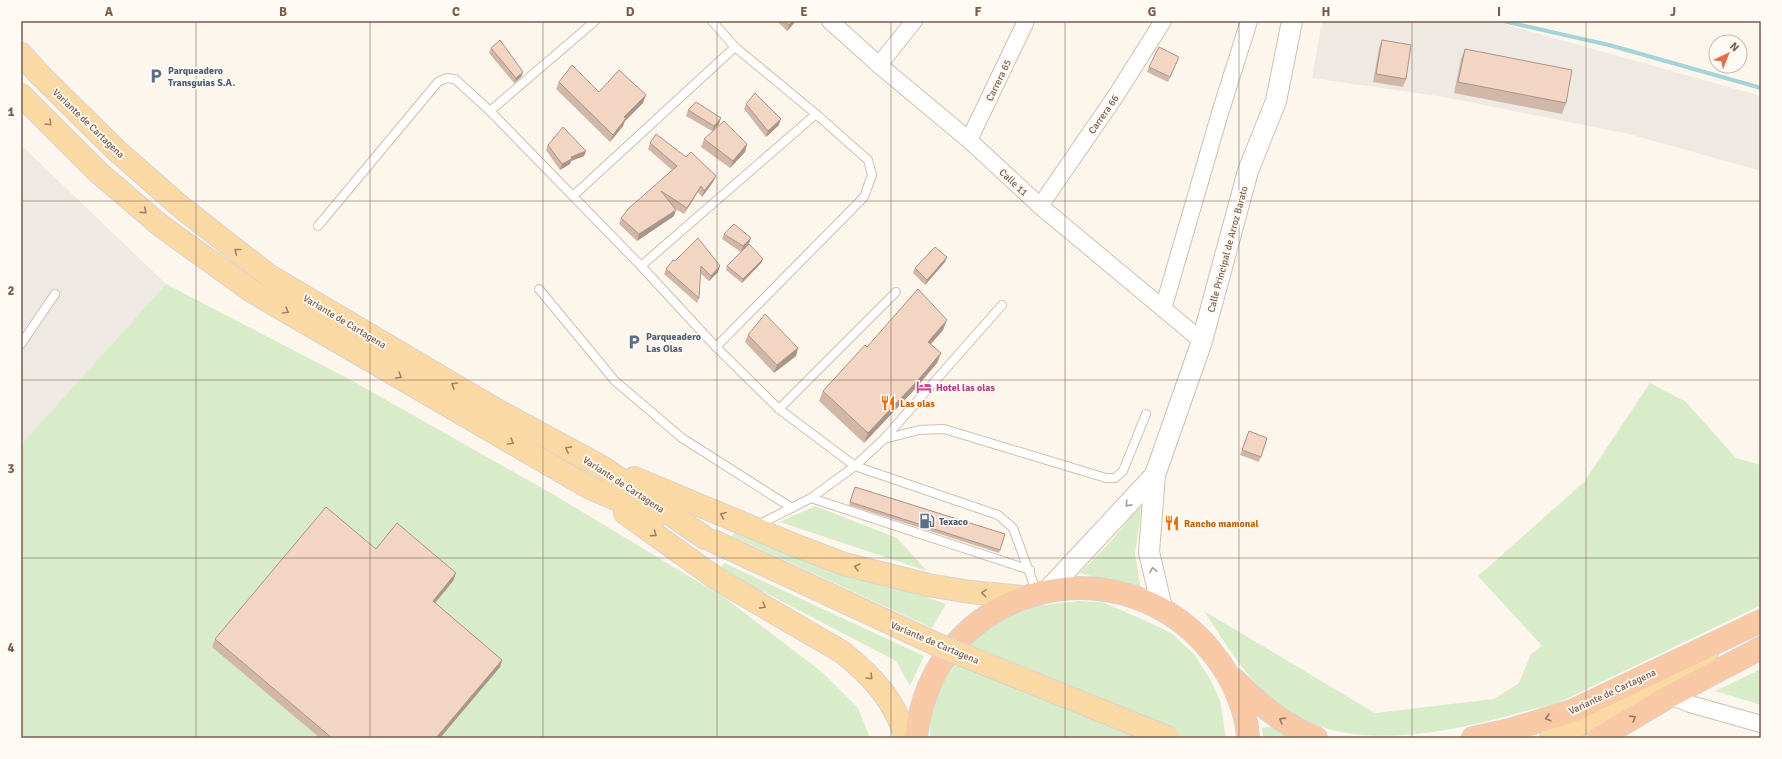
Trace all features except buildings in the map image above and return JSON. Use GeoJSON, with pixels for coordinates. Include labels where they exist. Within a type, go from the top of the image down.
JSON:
{"type":"FeatureCollection","features":[{"type":"Feature","properties":{"kind":"highway"},"geometry":{"type":"LineString","coordinates":[[916,738],[917,727],[926,693],[942,662],[970,631],[991,613],[1036,593],[1077,587],[1106,589],[1135,596],[1162,608],[1178,618],[1206,642],[1227,672],[1257,703],[1300,732],[1316,738]]}},
{"type":"Feature","properties":{"kind":"highway","name":"Variante de Cartagena"},"geometry":{"type":"LineString","coordinates":[[1473,738],[1510,730],[1572,711],[1761,621]]}},
{"type":"Feature","properties":{"kind":"highway","name":"Variante de Cartagena"},"geometry":{"type":"LineString","coordinates":[[1599,738],[1670,696],[1735,660],[1761,648]]}},
{"type":"Feature","properties":{"kind":"highway"},"geometry":{"type":"LineString","coordinates":[[1227,672],[1240,702],[1248,738]]}},
{"type":"Feature","properties":{"kind":"main road","name":"Variante de Cartagena"},"geometry":{"type":"LineString","coordinates":[[21,54],[40,75],[116,150],[181,207],[268,275],[494,409],[602,467],[708,539]]}},
{"type":"Feature","properties":{"kind":"main road","name":"Variante de Cartagena"},"geometry":{"type":"LineString","coordinates":[[21,95],[98,172],[161,226],[220,270],[253,292],[588,487],[708,539],[938,645],[1169,738]]}},
{"type":"Feature","properties":{"kind":"main road"},"geometry":{"type":"LineString","coordinates":[[602,467],[642,481],[797,546],[837,561],[928,585],[970,592],[1036,593]]}},
{"type":"Feature","properties":{"kind":"main road"},"geometry":{"type":"LineString","coordinates":[[588,487],[717,579],[842,652],[860,666],[878,685],[889,700],[900,719],[906,738]]}},
{"type":"Feature","properties":{"kind":"main road","name":"Variante de Cartagena"},"geometry":{"type":"LineString","coordinates":[[1551,738],[1592,719],[1679,674],[1724,639]]}},
{"type":"Feature","properties":{"kind":"main road","name":"Variante de Cartagena"},"geometry":{"type":"LineString","coordinates":[[1679,674],[1735,660]]}},
{"type":"Feature","properties":{"kind":"street","name":"Calle 11"},"geometry":{"type":"LineString","coordinates":[[830,21],[879,65],[969,140],[1040,206],[1202,341]]}},
{"type":"Feature","properties":{"kind":"street"},"geometry":{"type":"LineString","coordinates":[[879,65],[914,21]]}},
{"type":"Feature","properties":{"kind":"street","name":"Carrera 65"},"geometry":{"type":"LineString","coordinates":[[969,140],[1026,21]]}},
{"type":"Feature","properties":{"kind":"street","name":"Carrera 66"},"geometry":{"type":"LineString","coordinates":[[1040,206],[1115,97],[1163,21]]}},
{"type":"Feature","properties":{"kind":"street"},"geometry":{"type":"LineString","coordinates":[[1163,309],[1220,113],[1249,21]]}},
{"type":"Feature","properties":{"kind":"street","name":"Calle Principal de Arroz Barato"},"geometry":{"type":"LineString","coordinates":[[1162,608],[1149,552],[1155,475],[1202,341],[1248,171],[1276,101],[1292,21]]}},
{"type":"Feature","properties":{"kind":"street","name":"Calle Principal de Arroz Barato"},"geometry":{"type":"LineString","coordinates":[[1036,593],[1155,475]]}},
{"type":"Feature","properties":{"kind":"street"},"geometry":{"type":"LineString","coordinates":[[1670,696],[1690,704],[1761,724]]}},
{"type":"Feature","properties":{"kind":"lane"},"geometry":{"type":"LineString","coordinates":[[490,111],[595,21]]}},
{"type":"Feature","properties":{"kind":"lane"},"geometry":{"type":"LineString","coordinates":[[712,21],[735,47],[816,114],[868,160],[872,175],[864,197],[716,347]]}},
{"type":"Feature","properties":{"kind":"lane"},"geometry":{"type":"LineString","coordinates":[[573,196],[735,47]]}},
{"type":"Feature","properties":{"kind":"lane"},"geometry":{"type":"LineString","coordinates":[[318,226],[438,82],[446,78],[456,79],[490,111],[641,266],[716,347],[779,409],[855,466],[998,515],[1013,528],[1030,570],[1036,593]]}},
{"type":"Feature","properties":{"kind":"lane"},"geometry":{"type":"LineString","coordinates":[[641,266],[816,114]]}},
{"type":"Feature","properties":{"kind":"lane"},"geometry":{"type":"LineString","coordinates":[[539,289],[615,381],[682,438],[792,508]]}},
{"type":"Feature","properties":{"kind":"lane"},"geometry":{"type":"LineString","coordinates":[[779,409],[896,292]]}},
{"type":"Feature","properties":{"kind":"lane"},"geometry":{"type":"LineString","coordinates":[[21,344],[55,294]]}},
{"type":"Feature","properties":{"kind":"lane"},"geometry":{"type":"LineString","coordinates":[[753,527],[811,498],[855,466],[884,439],[1002,305]]}},
{"type":"Feature","properties":{"kind":"lane"},"geometry":{"type":"LineString","coordinates":[[884,439],[919,430],[944,429],[1106,478],[1115,478],[1123,471],[1146,414]]}},
{"type":"Feature","properties":{"kind":"lane"},"geometry":{"type":"LineString","coordinates":[[811,498],[1030,570]]}},
{"type":"Feature","properties":{"kind":"shaded area"},"geometry":{"type":"Polygon","coordinates":[[[1322,21],[1493,21],[1761,96],[1761,171],[1629,134],[1444,97],[1312,78],[1322,21]]]}},
{"type":"Feature","properties":{"kind":"shaded area"},"geometry":{"type":"Polygon","coordinates":[[[21,145],[166,284],[21,446],[21,145]]]}},
{"type":"Feature","properties":{"kind":"green space"},"geometry":{"type":"Polygon","coordinates":[[[166,284],[349,379],[556,496],[725,598],[822,672],[858,708],[870,738],[21,738],[21,445],[166,284]]]}},
{"type":"Feature","properties":{"kind":"green space"},"geometry":{"type":"Polygon","coordinates":[[[1650,383],[1686,402],[1736,458],[1761,465],[1761,605],[1556,704],[1486,722],[1450,729],[1395,735],[1368,735],[1341,732],[1315,725],[1291,713],[1269,697],[1250,677],[1204,611],[1375,713],[1494,699],[1519,683],[1531,654],[1542,646],[1478,576],[1584,482],[1650,383]]]}},
{"type":"Feature","properties":{"kind":"green space"},"geometry":{"type":"Polygon","coordinates":[[[1142,504],[1135,554],[1141,590],[1080,573],[1109,543],[1142,504]]]}},
{"type":"Feature","properties":{"kind":"green space"},"geometry":{"type":"Polygon","coordinates":[[[815,506],[897,538],[927,571],[780,522],[815,506]]]}},
{"type":"Feature","properties":{"kind":"green space"},"geometry":{"type":"Polygon","coordinates":[[[737,530],[946,604],[932,628],[732,536],[737,530]]]}},
{"type":"Feature","properties":{"kind":"green space"},"geometry":{"type":"Polygon","coordinates":[[[724,563],[924,656],[910,686],[896,661],[720,569],[724,563]]]}},
{"type":"Feature","properties":{"kind":"green space"},"geometry":{"type":"Polygon","coordinates":[[[1078,601],[1102,602],[1144,620],[1171,633],[1194,654],[1209,677],[1220,700],[1226,738],[930,738],[930,720],[940,691],[958,661],[981,635],[994,624],[1014,612],[1023,609],[1078,601]]]}},
{"type":"Feature","properties":{"kind":"green space"},"geometry":{"type":"Polygon","coordinates":[[[1761,669],[1761,705],[1715,691],[1761,669]]]}},
{"type":"Feature","properties":{"kind":"green space"},"geometry":{"type":"Polygon","coordinates":[[[1276,726],[1299,738],[1263,738],[1262,728],[1276,726]]]}},
{"type":"Feature","properties":{"kind":"waterway"},"geometry":{"type":"LineString","coordinates":[[1503,21],[1609,45],[1761,88]]}},
{"type":"Feature","properties":{"kind":"place","name":"Parqueadero Transguias S.A."},"geometry":{"type":"Point","coordinates":[156,76]}},
{"type":"Feature","properties":{"kind":"place","name":"Parqueadero Las Olas"},"geometry":{"type":"Point","coordinates":[634,342]}},
{"type":"Feature","properties":{"kind":"place","name":"Hotel las olas"},"geometry":{"type":"Point","coordinates":[924,387]}},
{"type":"Feature","properties":{"kind":"place","name":"Las olas"},"geometry":{"type":"Point","coordinates":[888,403]}},
{"type":"Feature","properties":{"kind":"place","name":"Texaco"},"geometry":{"type":"Point","coordinates":[927,521]}},
{"type":"Feature","properties":{"kind":"place","name":"Rancho mamonal"},"geometry":{"type":"Point","coordinates":[1172,523]}}]}
